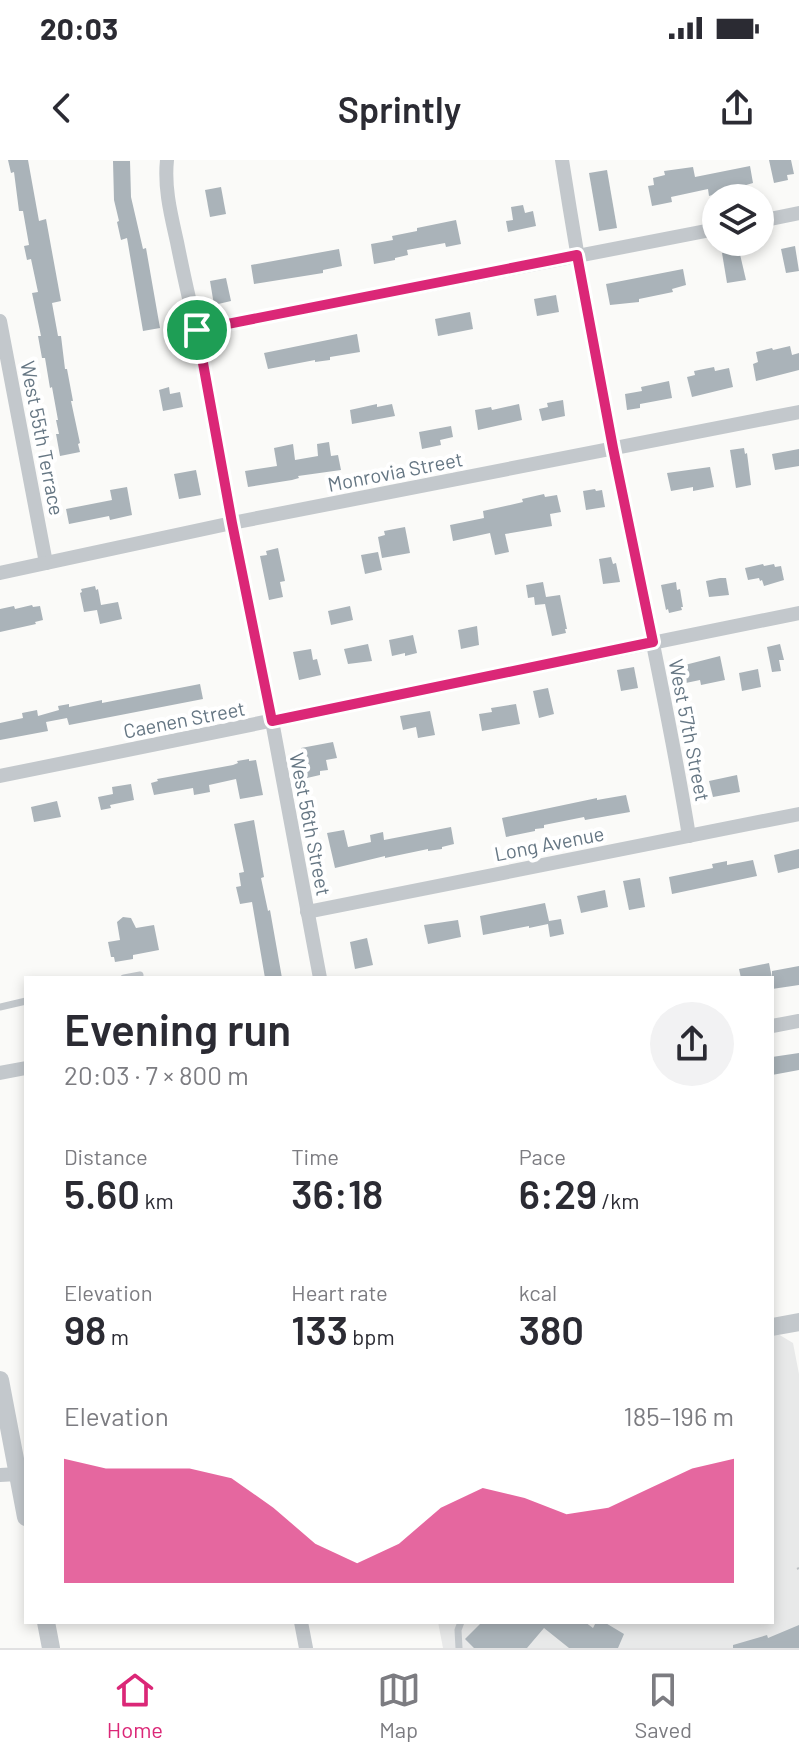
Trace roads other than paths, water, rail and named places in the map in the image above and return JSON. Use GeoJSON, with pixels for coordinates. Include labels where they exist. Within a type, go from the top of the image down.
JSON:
{"type":"FeatureCollection","features":[{"type":"Feature","properties":{"kind":"street","name":"West 56th Street"},"geometry":{"type":"LineString","coordinates":[[167,160],[165,177],[168,200],[197,330],[320,976]]}},
{"type":"Feature","properties":{"kind":"street","name":"West 57th Street"},"geometry":{"type":"LineString","coordinates":[[562,160],[613,448],[677,760],[689,836]]}},
{"type":"Feature","properties":{"kind":"street"},"geometry":{"type":"LineString","coordinates":[[774,218],[799,213]]}},
{"type":"Feature","properties":{"kind":"street"},"geometry":{"type":"LineString","coordinates":[[197,330],[702,232]]}},
{"type":"Feature","properties":{"kind":"street","name":"West 55th Terrace"},"geometry":{"type":"LineString","coordinates":[[0,321],[46,563]]}},
{"type":"Feature","properties":{"kind":"street","name":"Monrovia Street"},"geometry":{"type":"LineString","coordinates":[[0,573],[232,523],[799,412]]}},
{"type":"Feature","properties":{"kind":"street","name":"Caenen Street"},"geometry":{"type":"LineString","coordinates":[[0,776],[799,613]]}},
{"type":"Feature","properties":{"kind":"street","name":"Long Avenue"},"geometry":{"type":"LineString","coordinates":[[307,912],[799,814]]}},
{"type":"Feature","properties":{"kind":"street"},"geometry":{"type":"LineString","coordinates":[[774,1026],[799,1021]]}},
{"type":"Feature","properties":{"kind":"street"},"geometry":{"type":"LineString","coordinates":[[0,1073],[24,1068]]}},
{"type":"Feature","properties":{"kind":"street"},"geometry":{"type":"LineString","coordinates":[[774,1327],[798,1325]]}},
{"type":"Feature","properties":{"kind":"street"},"geometry":{"type":"LineString","coordinates":[[0,1380],[15,1474],[24,1509]]}},
{"type":"Feature","properties":{"kind":"street"},"geometry":{"type":"LineString","coordinates":[[46,1624],[51,1648]]}},
{"type":"Feature","properties":{"kind":"street"},"geometry":{"type":"LineString","coordinates":[[301,1624],[306,1648]]}},
{"type":"Feature","properties":{"kind":"lane"},"geometry":{"type":"LineString","coordinates":[[135,976],[140,975]]}},
{"type":"Feature","properties":{"kind":"lane"},"geometry":{"type":"LineString","coordinates":[[0,1007],[24,1001]]}},
{"type":"Feature","properties":{"kind":"lane"},"geometry":{"type":"LineString","coordinates":[[459,1648],[460,1624]]}}]}
